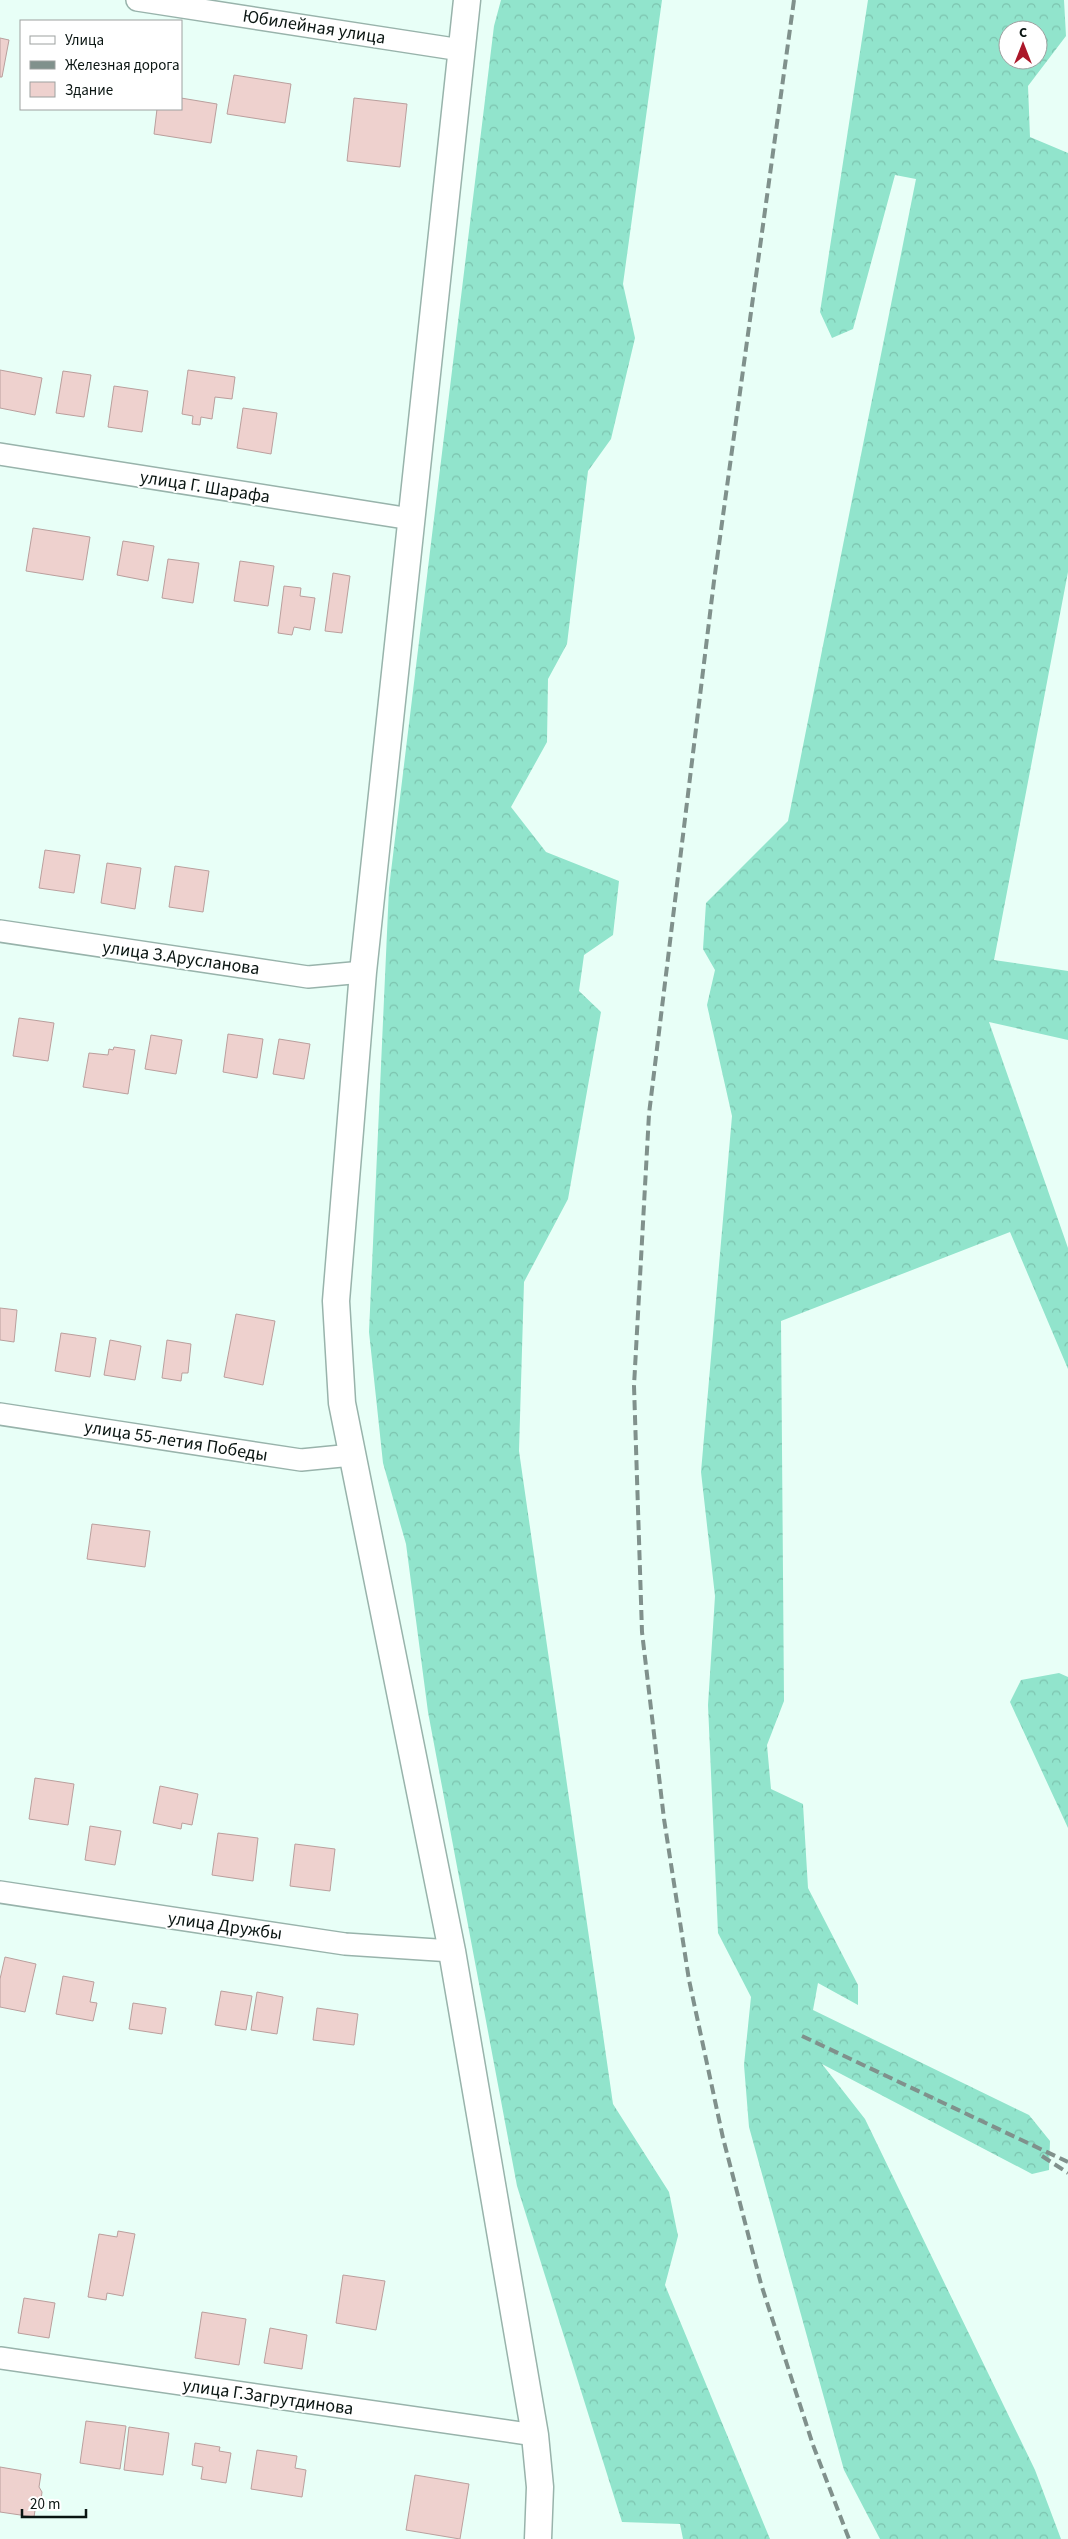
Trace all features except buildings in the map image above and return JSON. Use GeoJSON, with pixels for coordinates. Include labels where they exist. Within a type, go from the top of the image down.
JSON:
{"type":"FeatureCollection","features":[{"type":"Feature","properties":{"kind":"street","name":"Юбилейная улица"},"geometry":{"type":"LineString","coordinates":[[137,0],[461,50]]}},
{"type":"Feature","properties":{"kind":"street"},"geometry":{"type":"LineString","coordinates":[[467,0],[363,972],[336,1301],[342,1403],[452,1950],[536,2435],[540,2487],[538,2539]]}},
{"type":"Feature","properties":{"kind":"street","name":"улица Г. Шарафа"},"geometry":{"type":"LineString","coordinates":[[0,454],[411,520]]}},
{"type":"Feature","properties":{"kind":"street","name":"улица З.Арусланова"},"geometry":{"type":"LineString","coordinates":[[0,931],[308,977],[363,972]]}},
{"type":"Feature","properties":{"kind":"street","name":"улица 55-летия Победы"},"geometry":{"type":"LineString","coordinates":[[0,1414],[301,1460],[352,1455]]}},
{"type":"Feature","properties":{"kind":"street","name":"улица Дружбы"},"geometry":{"type":"LineString","coordinates":[[0,1892],[345,1944],[452,1950]]}},
{"type":"Feature","properties":{"kind":"street","name":"улица Г.Загрутдинова"},"geometry":{"type":"LineString","coordinates":[[0,2358],[536,2435]]}},
{"type":"Feature","properties":{"kind":"green space"},"geometry":{"type":"Polygon","coordinates":[[[501,0],[662,0],[623,284],[635,338],[611,439],[588,471],[567,644],[548,679],[547,742],[511,807],[546,852],[619,881],[613,935],[584,955],[579,991],[601,1012],[568,1199],[524,1282],[519,1451],[613,2104],[669,2192],[678,2236],[665,2285],[770,2539],[683,2539],[680,2524],[622,2522],[517,2186],[428,1712],[406,1544],[383,1463],[369,1332],[389,888],[494,26],[501,0]]]}},
{"type":"Feature","properties":{"kind":"green space"},"geometry":{"type":"Polygon","coordinates":[[[868,0],[1064,0],[1066,36],[1048,60],[1048,20],[998,20],[998,70],[1040,70],[1028,86],[1030,137],[1068,153],[1068,572],[994,960],[1068,971],[1068,1040],[989,1022],[1068,1248],[1068,1369],[1010,1232],[781,1321],[784,1701],[767,1745],[771,1789],[803,1804],[808,1888],[858,1985],[858,2005],[818,1983],[813,2010],[1029,2115],[1050,2141],[1049,2170],[1032,2174],[822,2064],[865,2119],[1035,2470],[1061,2539],[880,2539],[844,2470],[749,2127],[744,2065],[751,1997],[718,1933],[708,1705],[715,1596],[701,1472],[732,1116],[707,1005],[715,970],[703,949],[706,903],[788,821],[916,179],[895,175],[853,329],[832,338],[820,312],[868,0]]]}},
{"type":"Feature","properties":{"kind":"green space"},"geometry":{"type":"Polygon","coordinates":[[[1059,1673],[1068,1677],[1068,1828],[1010,1702],[1021,1680],[1059,1673]]]}},
{"type":"Feature","properties":{"kind":"railway"},"geometry":{"type":"LineString","coordinates":[[794,0],[714,581],[649,1114],[634,1386],[642,1632],[664,1819],[689,1980],[723,2138],[761,2284],[813,2445],[849,2539]]}},
{"type":"Feature","properties":{"kind":"railway"},"geometry":{"type":"LineString","coordinates":[[802,2036],[1068,2162]]}},
{"type":"Feature","properties":{"kind":"railway"},"geometry":{"type":"LineString","coordinates":[[1042,2156],[1068,2173]]}}]}
